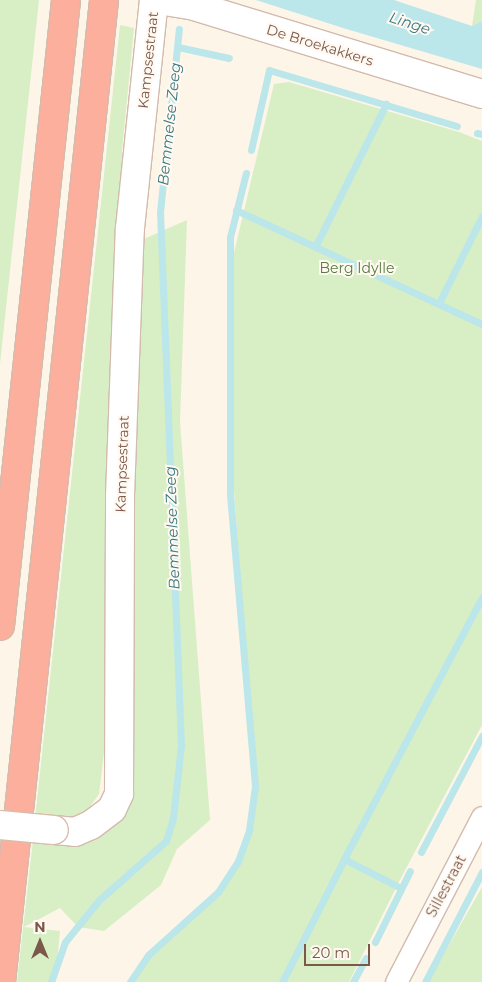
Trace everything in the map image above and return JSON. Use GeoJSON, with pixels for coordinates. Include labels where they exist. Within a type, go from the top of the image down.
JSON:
{"type":"FeatureCollection","features":[{"type":"Feature","properties":{"kind":"highway"},"geometry":{"type":"LineString","coordinates":[[0,626],[66,0]]}},
{"type":"Feature","properties":{"kind":"highway"},"geometry":{"type":"LineString","coordinates":[[1,982],[104,0]]}},
{"type":"Feature","properties":{"kind":"street","name":"De Broekakkers"},"geometry":{"type":"LineString","coordinates":[[156,0],[191,5],[482,94]]}},
{"type":"Feature","properties":{"kind":"street","name":"Kampsestraat"},"geometry":{"type":"LineString","coordinates":[[0,824],[75,832],[91,825],[112,809],[119,794],[120,496],[130,228],[156,0]]}},
{"type":"Feature","properties":{"kind":"street","name":"Sillestraat"},"geometry":{"type":"LineString","coordinates":[[396,982],[482,816]]}},
{"type":"Feature","properties":{"kind":"green space"},"geometry":{"type":"Polygon","coordinates":[[[0,0],[39,0],[0,364],[0,0]]]}},
{"type":"Feature","properties":{"kind":"green space"},"geometry":{"type":"Polygon","coordinates":[[[476,0],[482,0],[482,21],[472,26],[476,0]]]}},
{"type":"Feature","properties":{"kind":"green space"},"geometry":{"type":"Polygon","coordinates":[[[120,25],[134,28],[122,151],[105,744],[99,794],[86,812],[71,822],[35,819],[120,25]]]}},
{"type":"Feature","properties":{"kind":"green space","name":"Berg Idylle"},"geometry":{"type":"Polygon","coordinates":[[[289,82],[459,132],[482,141],[482,725],[402,876],[349,982],[133,982],[149,958],[220,894],[238,863],[250,831],[256,787],[234,490],[233,257],[274,84],[289,82]]]}},
{"type":"Feature","properties":{"kind":"green space"},"geometry":{"type":"Polygon","coordinates":[[[187,220],[180,422],[210,820],[177,849],[161,885],[104,931],[78,927],[60,908],[24,927],[60,931],[55,982],[17,982],[33,840],[63,843],[131,784],[137,242],[187,220]]]}},
{"type":"Feature","properties":{"kind":"green space"},"geometry":{"type":"Polygon","coordinates":[[[482,887],[482,982],[428,982],[482,887]]]}},
{"type":"Feature","properties":{"kind":"water","name":"Linge"},"geometry":{"type":"Polygon","coordinates":[[[256,0],[394,0],[472,26],[482,21],[482,69],[343,28],[256,0]]]}},
{"type":"Feature","properties":{"kind":"waterway","name":"Bemmelse Zeeg"},"geometry":{"type":"LineString","coordinates":[[51,982],[65,942],[99,900],[166,841],[173,818],[181,746],[160,212],[179,29]]}},
{"type":"Feature","properties":{"kind":"waterway"},"geometry":{"type":"LineString","coordinates":[[178,47],[229,58]]}},
{"type":"Feature","properties":{"kind":"waterway"},"geometry":{"type":"LineString","coordinates":[[251,150],[269,70],[457,126]]}},
{"type":"Feature","properties":{"kind":"waterway"},"geometry":{"type":"LineString","coordinates":[[315,247],[386,104]]}},
{"type":"Feature","properties":{"kind":"waterway"},"geometry":{"type":"LineString","coordinates":[[477,133],[482,134]]}},
{"type":"Feature","properties":{"kind":"waterway"},"geometry":{"type":"LineString","coordinates":[[130,982],[148,955],[218,892],[238,861],[249,830],[255,786],[230,493],[230,237],[246,173]]}},
{"type":"Feature","properties":{"kind":"waterway"},"geometry":{"type":"LineString","coordinates":[[236,210],[482,324]]}},
{"type":"Feature","properties":{"kind":"waterway"},"geometry":{"type":"LineString","coordinates":[[439,303],[482,216]]}},
{"type":"Feature","properties":{"kind":"waterway"},"geometry":{"type":"LineString","coordinates":[[282,982],[344,859],[482,597]]}},
{"type":"Feature","properties":{"kind":"waterway"},"geometry":{"type":"LineString","coordinates":[[421,852],[482,736]]}},
{"type":"Feature","properties":{"kind":"waterway"},"geometry":{"type":"LineString","coordinates":[[344,859],[401,888]]}},
{"type":"Feature","properties":{"kind":"waterway"},"geometry":{"type":"LineString","coordinates":[[375,942],[410,871]]}},
{"type":"Feature","properties":{"kind":"waterway"},"geometry":{"type":"LineString","coordinates":[[425,982],[482,872]]}},
{"type":"Feature","properties":{"kind":"waterway"},"geometry":{"type":"LineString","coordinates":[[353,982],[366,958]]}}]}
